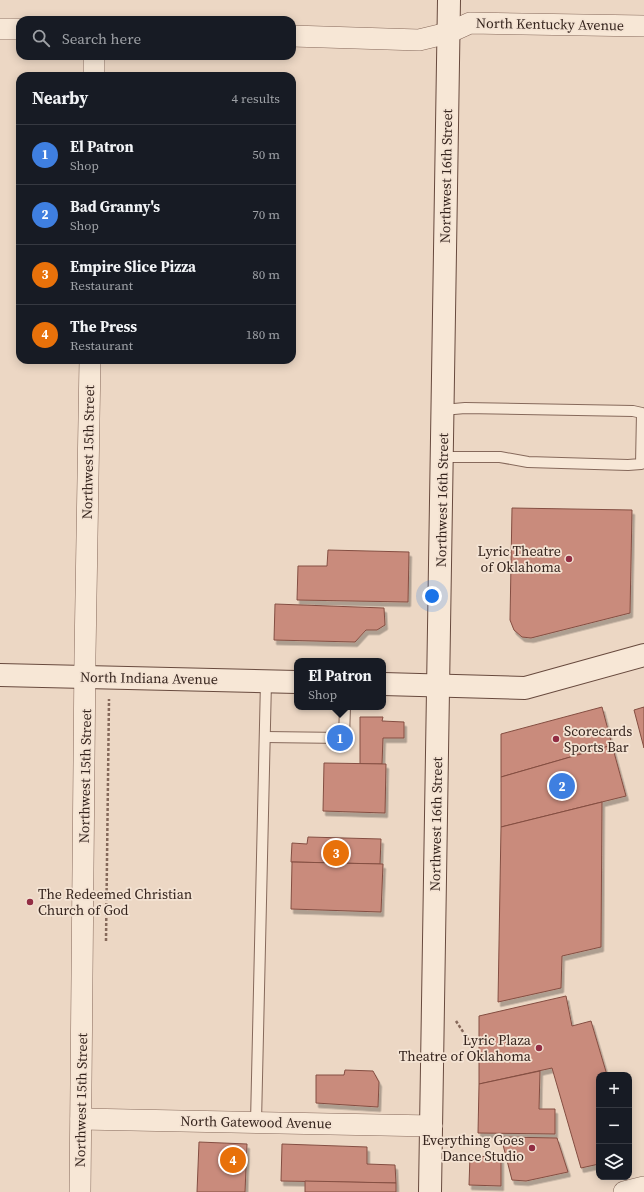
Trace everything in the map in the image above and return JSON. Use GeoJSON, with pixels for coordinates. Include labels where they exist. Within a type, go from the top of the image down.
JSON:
{"type":"FeatureCollection","features":[{"type":"Feature","properties":{"kind":"street","name":"Northwest 16th Street"},"geometry":{"type":"LineString","coordinates":[[430,1192],[449,0]]}},
{"type":"Feature","properties":{"kind":"street","name":"North Kentucky Avenue"},"geometry":{"type":"LineString","coordinates":[[296,36],[419,40],[448,33],[470,23],[644,26]]}},
{"type":"Feature","properties":{"kind":"street"},"geometry":{"type":"LineString","coordinates":[[0,29],[16,30]]}},
{"type":"Feature","properties":{"kind":"street"},"geometry":{"type":"LineString","coordinates":[[94,60],[94,72]]}},
{"type":"Feature","properties":{"kind":"street","name":"Northwest 15th Street"},"geometry":{"type":"LineString","coordinates":[[80,1192],[90,364]]}},
{"type":"Feature","properties":{"kind":"street"},"geometry":{"type":"LineString","coordinates":[[386,684],[525,688],[644,655]]}},
{"type":"Feature","properties":{"kind":"street","name":"North Indiana Avenue"},"geometry":{"type":"LineString","coordinates":[[0,675],[294,682]]}},
{"type":"Feature","properties":{"kind":"street","name":"North Gatewood Avenue"},"geometry":{"type":"LineString","coordinates":[[81,1119],[432,1126]]}},
{"type":"Feature","properties":{"kind":"street"},"geometry":{"type":"LineString","coordinates":[[624,1192],[644,1187]]}},
{"type":"Feature","properties":{"kind":"lane"},"geometry":{"type":"LineString","coordinates":[[442,458],[500,457],[528,462],[628,465],[641,464],[642,428],[642,413],[634,411],[465,408],[443,410]]}},
{"type":"Feature","properties":{"kind":"lane"},"geometry":{"type":"LineString","coordinates":[[256,1122],[266,681]]}},
{"type":"Feature","properties":{"kind":"lane"},"geometry":{"type":"LineString","coordinates":[[265,737],[344,738],[345,710]]}},
{"type":"Feature","properties":{"kind":"path"},"geometry":{"type":"LineString","coordinates":[[106,941],[109,699]]}},
{"type":"Feature","properties":{"kind":"path"},"geometry":{"type":"LineString","coordinates":[[456,1021],[471,1044]]}},
{"type":"Feature","properties":{"kind":"path"},"geometry":{"type":"LineString","coordinates":[[494,1161],[507,1159]]}},
{"type":"Feature","properties":{"kind":"building"},"geometry":{"type":"Polygon","coordinates":[[[512,508],[632,510],[630,613],[531,638],[522,637],[514,630],[510,620],[512,508]]]}},
{"type":"Feature","properties":{"kind":"building"},"geometry":{"type":"Polygon","coordinates":[[[328,550],[409,552],[408,602],[297,600],[298,566],[327,566],[328,550]]]}},
{"type":"Feature","properties":{"kind":"building"},"geometry":{"type":"Polygon","coordinates":[[[275,604],[384,608],[385,625],[377,630],[366,630],[355,642],[274,640],[275,604]]]}},
{"type":"Feature","properties":{"kind":"building","name":"Scorecards Sports Bar"},"geometry":{"type":"Polygon","coordinates":[[[602,707],[612,745],[501,777],[501,734],[602,707]]]}},
{"type":"Feature","properties":{"kind":"building"},"geometry":{"type":"Polygon","coordinates":[[[644,707],[644,748],[634,710],[644,707]]]}},
{"type":"Feature","properties":{"kind":"building"},"geometry":{"type":"Polygon","coordinates":[[[360,717],[383,717],[382,721],[404,722],[404,738],[383,738],[382,764],[360,764],[360,717]]]}},
{"type":"Feature","properties":{"kind":"building"},"geometry":{"type":"Polygon","coordinates":[[[612,745],[626,796],[501,827],[501,777],[612,745]]]}},
{"type":"Feature","properties":{"kind":"building"},"geometry":{"type":"Polygon","coordinates":[[[324,763],[386,764],[385,813],[323,811],[324,763]]]}},
{"type":"Feature","properties":{"kind":"building"},"geometry":{"type":"Polygon","coordinates":[[[602,802],[601,947],[562,956],[561,988],[498,1002],[501,827],[602,802]]]}},
{"type":"Feature","properties":{"kind":"building"},"geometry":{"type":"Polygon","coordinates":[[[308,837],[381,839],[380,864],[291,862],[292,843],[307,844],[308,837]]]}},
{"type":"Feature","properties":{"kind":"building"},"geometry":{"type":"Polygon","coordinates":[[[292,862],[383,864],[381,912],[291,909],[292,862]]]}},
{"type":"Feature","properties":{"kind":"building"},"geometry":{"type":"Polygon","coordinates":[[[566,996],[572,1026],[591,1021],[606,1072],[596,1072],[596,1165],[581,1168],[552,1068],[479,1084],[479,1016],[566,996]]]}},
{"type":"Feature","properties":{"kind":"building"},"geometry":{"type":"Polygon","coordinates":[[[345,1070],[373,1071],[379,1082],[378,1107],[316,1103],[316,1075],[344,1075],[345,1070]]]}},
{"type":"Feature","properties":{"kind":"building"},"geometry":{"type":"Polygon","coordinates":[[[540,1071],[539,1109],[555,1109],[555,1134],[478,1133],[479,1084],[540,1071]]]}},
{"type":"Feature","properties":{"kind":"building","name":"Everything Goes Dance Studio"},"geometry":{"type":"Polygon","coordinates":[[[501,1137],[557,1138],[568,1172],[526,1181],[512,1180],[501,1137]]]}},
{"type":"Feature","properties":{"kind":"building"},"geometry":{"type":"Polygon","coordinates":[[[199,1142],[247,1144],[245,1192],[197,1192],[199,1142]]]}},
{"type":"Feature","properties":{"kind":"building"},"geometry":{"type":"Polygon","coordinates":[[[282,1144],[367,1147],[367,1164],[395,1165],[396,1183],[281,1181],[282,1144]]]}},
{"type":"Feature","properties":{"kind":"building"},"geometry":{"type":"Polygon","coordinates":[[[470,1156],[501,1157],[501,1186],[469,1185],[470,1156]]]}},
{"type":"Feature","properties":{"kind":"building"},"geometry":{"type":"Polygon","coordinates":[[[305,1181],[396,1183],[396,1192],[305,1192],[305,1181]]]}},
{"type":"Feature","properties":{"kind":"place","name":"Lyric Theatre of Oklahoma"},"geometry":{"type":"Point","coordinates":[569,559]}},
{"type":"Feature","properties":{"kind":"place","name":"El Patron"},"geometry":{"type":"Point","coordinates":[340,738]}},
{"type":"Feature","properties":{"kind":"place","name":"Scorecards Sports Bar"},"geometry":{"type":"Point","coordinates":[556,739]}},
{"type":"Feature","properties":{"kind":"place","name":"Bad Granny's"},"geometry":{"type":"Point","coordinates":[562,786]}},
{"type":"Feature","properties":{"kind":"place","name":"Empire Slice Pizza"},"geometry":{"type":"Point","coordinates":[336,853]}},
{"type":"Feature","properties":{"kind":"place","name":"The Redeemed Christian Church of God"},"geometry":{"type":"Point","coordinates":[30,902]}},
{"type":"Feature","properties":{"kind":"place","name":"Lyric Plaza Theatre of Oklahoma"},"geometry":{"type":"Point","coordinates":[539,1048]}},
{"type":"Feature","properties":{"kind":"place","name":"Everything Goes Dance Studio"},"geometry":{"type":"Point","coordinates":[532,1148]}},
{"type":"Feature","properties":{"kind":"place","name":"The Press"},"geometry":{"type":"Point","coordinates":[233,1160]}}]}
